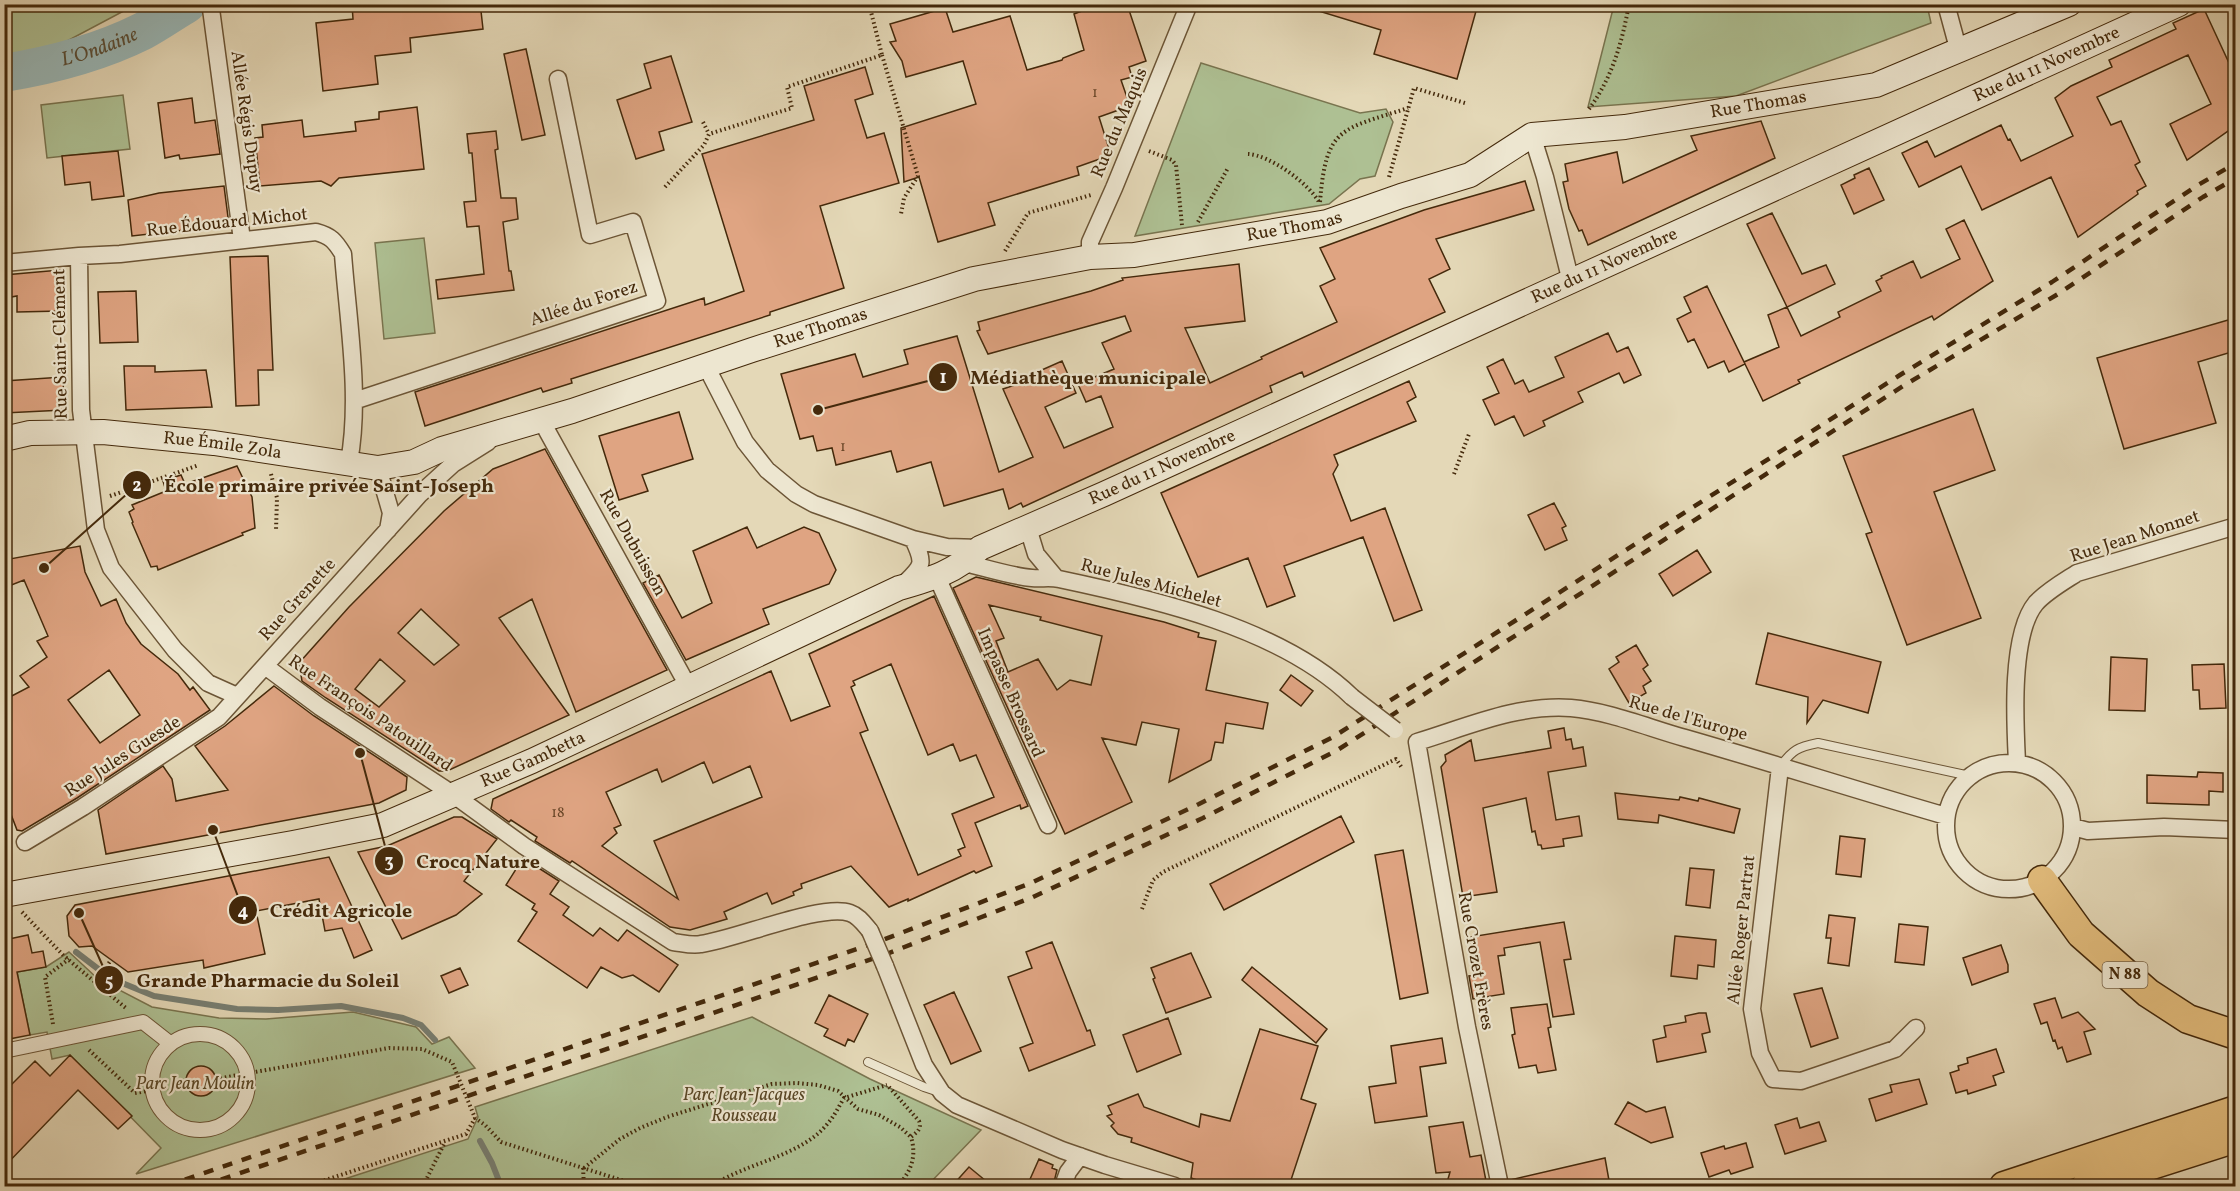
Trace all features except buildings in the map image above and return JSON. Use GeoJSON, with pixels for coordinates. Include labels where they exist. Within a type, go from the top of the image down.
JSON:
{"type":"FeatureCollection","features":[{"type":"Feature","properties":{"kind":"highway","name":"N 88"},"geometry":{"type":"LineString","coordinates":[[2042,880],[2081,934],[2148,993],[2187,1018],[2235,1035]]}},
{"type":"Feature","properties":{"kind":"highway"},"geometry":{"type":"LineString","coordinates":[[2004,1186],[2235,1110]]}},
{"type":"Feature","properties":{"kind":"highway"},"geometry":{"type":"LineString","coordinates":[[2086,1186],[2230,1139]]}},
{"type":"Feature","properties":{"kind":"highway"},"geometry":{"type":"LineString","coordinates":[[2144,1186],[2230,1139]]}},
{"type":"Feature","properties":{"kind":"main road","name":"Rue Thomas"},"geometry":{"type":"LineString","coordinates":[[506,430],[974,279],[1090,257],[1134,255],[1184,247],[1323,212],[1381,204],[1470,175],[1532,135],[1625,127],[1876,85],[2069,4]]}},
{"type":"Feature","properties":{"kind":"main road","name":"Rue du 11 Novembre"},"geometry":{"type":"LineString","coordinates":[[1028,528],[2179,4]]}},
{"type":"Feature","properties":{"kind":"main road","name":"Rue Émile Zola"},"geometry":{"type":"LineString","coordinates":[[4,439],[30,434],[83,432],[126,434],[249,448],[378,468],[414,462],[442,448],[506,430]]}},
{"type":"Feature","properties":{"kind":"main road","name":"Rue Gambetta"},"geometry":{"type":"LineString","coordinates":[[5,895],[383,825],[532,761],[899,588],[937,577],[972,555],[1028,528]]}},
{"type":"Feature","properties":{"kind":"street","name":"Rue du Maquis"},"geometry":{"type":"LineString","coordinates":[[1090,257],[1090,242],[1189,4]]}},
{"type":"Feature","properties":{"kind":"street"},"geometry":{"type":"LineString","coordinates":[[1946,4],[1959,52]]}},
{"type":"Feature","properties":{"kind":"street","name":"Allée Régis Dupuy"},"geometry":{"type":"LineString","coordinates":[[211,9],[242,240]]}},
{"type":"Feature","properties":{"kind":"street","name":"Allée du Forez"},"geometry":{"type":"LineString","coordinates":[[354,401],[657,301],[633,222],[590,235],[558,79]]}},
{"type":"Feature","properties":{"kind":"street"},"geometry":{"type":"LineString","coordinates":[[1532,135],[1571,282]]}},
{"type":"Feature","properties":{"kind":"street","name":"Rue Édouard Michot"},"geometry":{"type":"LineString","coordinates":[[4,263],[120,254],[316,232],[335,240],[343,254],[354,401],[349,462]]}},
{"type":"Feature","properties":{"kind":"street","name":"Rue Saint-Clément"},"geometry":{"type":"LineString","coordinates":[[79,256],[81,410],[96,530],[111,568],[175,650],[208,683],[237,696]]}},
{"type":"Feature","properties":{"kind":"street","name":"Rue Jules Michelet"},"geometry":{"type":"LineString","coordinates":[[706,366],[745,442],[767,470],[796,494],[814,504],[914,539],[972,555],[1030,578],[1056,578],[1184,609],[1241,631],[1287,651],[1340,684],[1352,697],[1395,730],[1417,742]]}},
{"type":"Feature","properties":{"kind":"street","name":"Rue Dubuisson"},"geometry":{"type":"LineString","coordinates":[[541,420],[688,686]]}},
{"type":"Feature","properties":{"kind":"street","name":"Rue Grenette"},"geometry":{"type":"LineString","coordinates":[[237,696],[420,495],[453,464],[506,430]]}},
{"type":"Feature","properties":{"kind":"street"},"geometry":{"type":"LineString","coordinates":[[378,468],[391,513],[388,530]]}},
{"type":"Feature","properties":{"kind":"street","name":"Rue Jean Monnet"},"geometry":{"type":"LineString","coordinates":[[2017,762],[2017,674],[2022,632],[2035,604],[2055,587],[2077,573],[2235,526]]}},
{"type":"Feature","properties":{"kind":"street","name":"Rue Jules Michelet"},"geometry":{"type":"LineString","coordinates":[[1028,528],[1036,554],[1056,578]]}},
{"type":"Feature","properties":{"kind":"street"},"geometry":{"type":"LineString","coordinates":[[899,588],[920,568],[921,557],[914,539]]}},
{"type":"Feature","properties":{"kind":"street","name":"Impasse Brossard"},"geometry":{"type":"LineString","coordinates":[[937,577],[1048,825]]}},
{"type":"Feature","properties":{"kind":"street","name":"Rue François Patouillard"},"geometry":{"type":"LineString","coordinates":[[265,666],[320,707],[454,795],[524,846],[673,942],[698,945],[714,942],[833,911],[849,912],[859,917],[870,931],[924,1065],[942,1093]]}},
{"type":"Feature","properties":{"kind":"street","name":"Rue Jules Guesde"},"geometry":{"type":"LineString","coordinates":[[25,842],[83,807],[219,717],[237,696]]}},
{"type":"Feature","properties":{"kind":"street","name":"Rue de l'Europe"},"geometry":{"type":"LineString","coordinates":[[1417,742],[1485,719],[1521,711],[1572,708],[1605,715],[1946,816]]}},
{"type":"Feature","properties":{"kind":"street","name":"Rue Crozet Frères"},"geometry":{"type":"LineString","coordinates":[[1417,742],[1467,1027],[1500,1186]]}},
{"type":"Feature","properties":{"kind":"street"},"geometry":{"type":"LineString","coordinates":[[2017,762],[2035,767],[2051,777],[2063,792],[2071,809],[2073,827],[2069,848],[2058,867],[2042,880],[2022,888],[2002,889],[1982,883],[1965,872],[1953,855],[1946,836],[1946,816],[1952,797],[1970,776],[1997,763],[2017,762]]}},
{"type":"Feature","properties":{"kind":"street","name":"Allée Roger Partrat"},"geometry":{"type":"LineString","coordinates":[[1780,767],[1752,1010],[1760,1053],[1773,1079],[1801,1081],[1896,1049],[1917,1028]]}},
{"type":"Feature","properties":{"kind":"street"},"geometry":{"type":"LineString","coordinates":[[2073,827],[2088,831],[2164,827],[2235,830]]}},
{"type":"Feature","properties":{"kind":"street"},"geometry":{"type":"LineString","coordinates":[[4,1051],[143,1022],[171,1044]]}},
{"type":"Feature","properties":{"kind":"street"},"geometry":{"type":"LineString","coordinates":[[201,1034],[217,1037],[231,1045],[241,1058],[247,1073],[248,1088],[235,1115],[223,1124],[208,1129],[186,1127],[166,1116],[157,1104],[152,1089],[152,1076],[155,1064],[171,1044],[185,1036],[201,1034]]}},
{"type":"Feature","properties":{"kind":"street"},"geometry":{"type":"LineString","coordinates":[[942,1093],[957,1105],[1080,1156],[1175,1186]]}},
{"type":"Feature","properties":{"kind":"street"},"geometry":{"type":"LineString","coordinates":[[1064,1186],[1068,1173],[1080,1156]]}},
{"type":"Feature","properties":{"kind":"lane"},"geometry":{"type":"LineString","coordinates":[[1780,767],[1790,753],[1802,746],[1818,743],[1970,776]]}},
{"type":"Feature","properties":{"kind":"lane"},"geometry":{"type":"LineString","coordinates":[[868,1062],[942,1093]]}},
{"type":"Feature","properties":{"kind":"path"},"geometry":{"type":"LineString","coordinates":[[869,4],[918,176],[904,198],[901,214]]}},
{"type":"Feature","properties":{"kind":"path"},"geometry":{"type":"LineString","coordinates":[[1572,131],[1597,98],[1616,62],[1629,4]]}},
{"type":"Feature","properties":{"kind":"path"},"geometry":{"type":"LineString","coordinates":[[665,187],[704,145],[709,135],[792,108],[786,87],[882,55]]}},
{"type":"Feature","properties":{"kind":"path"},"geometry":{"type":"LineString","coordinates":[[1381,204],[1414,88],[1465,102]]}},
{"type":"Feature","properties":{"kind":"path"},"geometry":{"type":"LineString","coordinates":[[1323,212],[1325,162],[1332,144],[1340,133],[1408,108]]}},
{"type":"Feature","properties":{"kind":"path"},"geometry":{"type":"LineString","coordinates":[[703,122],[709,135]]}},
{"type":"Feature","properties":{"kind":"path"},"geometry":{"type":"LineString","coordinates":[[1132,144],[1172,160],[1176,165],[1184,247]]}},
{"type":"Feature","properties":{"kind":"path"},"geometry":{"type":"LineString","coordinates":[[1248,154],[1259,154],[1314,192],[1323,212]]}},
{"type":"Feature","properties":{"kind":"path"},"geometry":{"type":"LineString","coordinates":[[1184,247],[1228,168]]}},
{"type":"Feature","properties":{"kind":"path"},"geometry":{"type":"LineString","coordinates":[[1454,474],[1469,434]]}},
{"type":"Feature","properties":{"kind":"path"},"geometry":{"type":"LineString","coordinates":[[249,448],[268,463],[277,498],[276,530]]}},
{"type":"Feature","properties":{"kind":"path"},"geometry":{"type":"LineString","coordinates":[[92,502],[204,463]]}},
{"type":"Feature","properties":{"kind":"path"},"geometry":{"type":"LineString","coordinates":[[1143,909],[1153,880],[1163,872],[1396,759],[1406,776],[1422,774]]}},
{"type":"Feature","properties":{"kind":"path"},"geometry":{"type":"LineString","coordinates":[[5,895],[69,959],[143,1022]]}},
{"type":"Feature","properties":{"kind":"path"},"geometry":{"type":"LineString","coordinates":[[56,1041],[45,976],[69,959]]}},
{"type":"Feature","properties":{"kind":"path"},"geometry":{"type":"LineString","coordinates":[[96,982],[111,960]]}},
{"type":"Feature","properties":{"kind":"path"},"geometry":{"type":"LineString","coordinates":[[76,1037],[135,1093],[187,1084]]}},
{"type":"Feature","properties":{"kind":"path"},"geometry":{"type":"LineString","coordinates":[[216,1079],[389,1048],[422,1049],[452,1062],[475,1118],[501,1142],[640,1186]]}},
{"type":"Feature","properties":{"kind":"path"},"geometry":{"type":"LineString","coordinates":[[888,1085],[893,1073]]}},
{"type":"Feature","properties":{"kind":"path"},"geometry":{"type":"LineString","coordinates":[[584,1168],[620,1139],[667,1117],[772,1084],[797,1083],[818,1085],[838,1092],[858,1109],[879,1115],[900,1127],[911,1137],[914,1159],[910,1173],[898,1186]]}},
{"type":"Feature","properties":{"kind":"path"},"geometry":{"type":"LineString","coordinates":[[712,1186],[786,1153],[812,1137],[829,1123],[844,1098],[888,1085]]}},
{"type":"Feature","properties":{"kind":"path"},"geometry":{"type":"LineString","coordinates":[[888,1085],[921,1125],[919,1131],[911,1137]]}},
{"type":"Feature","properties":{"kind":"path"},"geometry":{"type":"LineString","coordinates":[[307,1186],[445,1143],[466,1134],[475,1118]]}},
{"type":"Feature","properties":{"kind":"path"},"geometry":{"type":"LineString","coordinates":[[423,1186],[445,1143]]}},
{"type":"Feature","properties":{"kind":"path"},"geometry":{"type":"LineString","coordinates":[[584,1168],[584,1186]]}},
{"type":"Feature","properties":{"kind":"green space"},"geometry":{"type":"Polygon","coordinates":[[[5,4],[135,5],[37,57],[5,59],[5,4]]]}},
{"type":"Feature","properties":{"kind":"green space"},"geometry":{"type":"Polygon","coordinates":[[[1614,5],[1927,5],[1931,23],[1736,96],[1588,107],[1614,5]]]}},
{"type":"Feature","properties":{"kind":"green space"},"geometry":{"type":"Polygon","coordinates":[[[1201,63],[1360,113],[1386,109],[1393,122],[1375,176],[1360,179],[1329,204],[1135,236],[1201,63]]]}},
{"type":"Feature","properties":{"kind":"green space"},"geometry":{"type":"Polygon","coordinates":[[[123,95],[130,149],[47,158],[41,105],[123,95]]]}},
{"type":"Feature","properties":{"kind":"green space"},"geometry":{"type":"Polygon","coordinates":[[[424,238],[435,333],[384,339],[375,243],[424,238]]]}},
{"type":"Feature","properties":{"kind":"green space","name":"Parc Jean Moulin"},"geometry":{"type":"Polygon","coordinates":[[[69,952],[98,979],[152,1007],[219,1018],[266,1019],[353,1012],[416,1027],[432,1044],[449,1037],[475,1068],[136,1174],[161,1148],[70,1055],[52,1059],[47,1032],[30,1035],[17,972],[46,967],[69,952]]]}},
{"type":"Feature","properties":{"kind":"green space","name":"Parc Jean-Jacques Rousseau"},"geometry":{"type":"Polygon","coordinates":[[[752,1017],[870,1079],[981,1130],[927,1186],[323,1186],[468,1139],[478,1117],[475,1107],[752,1017]]]}},
{"type":"Feature","properties":{"kind":"waterway","name":"L'Ondaine"},"geometry":{"type":"LineString","coordinates":[[4,73],[58,62],[110,46],[143,31],[187,4]]}},
{"type":"Feature","properties":{"kind":"waterway"},"geometry":{"type":"LineString","coordinates":[[76,952],[110,978],[154,996],[237,1009],[278,1010],[341,1006],[403,1018],[421,1025],[435,1040]]}},
{"type":"Feature","properties":{"kind":"waterway"},"geometry":{"type":"LineString","coordinates":[[480,1141],[501,1186]]}},
{"type":"Feature","properties":{"kind":"railway"},"geometry":{"type":"LineString","coordinates":[[166,1186],[880,941],[1031,883],[1199,804],[1333,737],[1900,375],[2052,282],[2198,185],[2236,163]]}},
{"type":"Feature","properties":{"kind":"railway"},"geometry":{"type":"LineString","coordinates":[[202,1186],[884,955],[1033,897],[1203,818],[1336,751],[1903,386],[2058,294],[2203,197],[2236,178]]}},
{"type":"Feature","properties":{"kind":"place","name":"Médiathèque municipale"},"geometry":{"type":"Point","coordinates":[818,410]}},
{"type":"Feature","properties":{"kind":"place","name":"École primaire privée Saint-Joseph"},"geometry":{"type":"Point","coordinates":[44,568]}},
{"type":"Feature","properties":{"kind":"place","name":"Crocq Nature"},"geometry":{"type":"Point","coordinates":[360,753]}},
{"type":"Feature","properties":{"kind":"place","name":"Crédit Agricole"},"geometry":{"type":"Point","coordinates":[213,830]}},
{"type":"Feature","properties":{"kind":"place","name":"Grande Pharmacie du Soleil"},"geometry":{"type":"Point","coordinates":[79,913]}}]}
